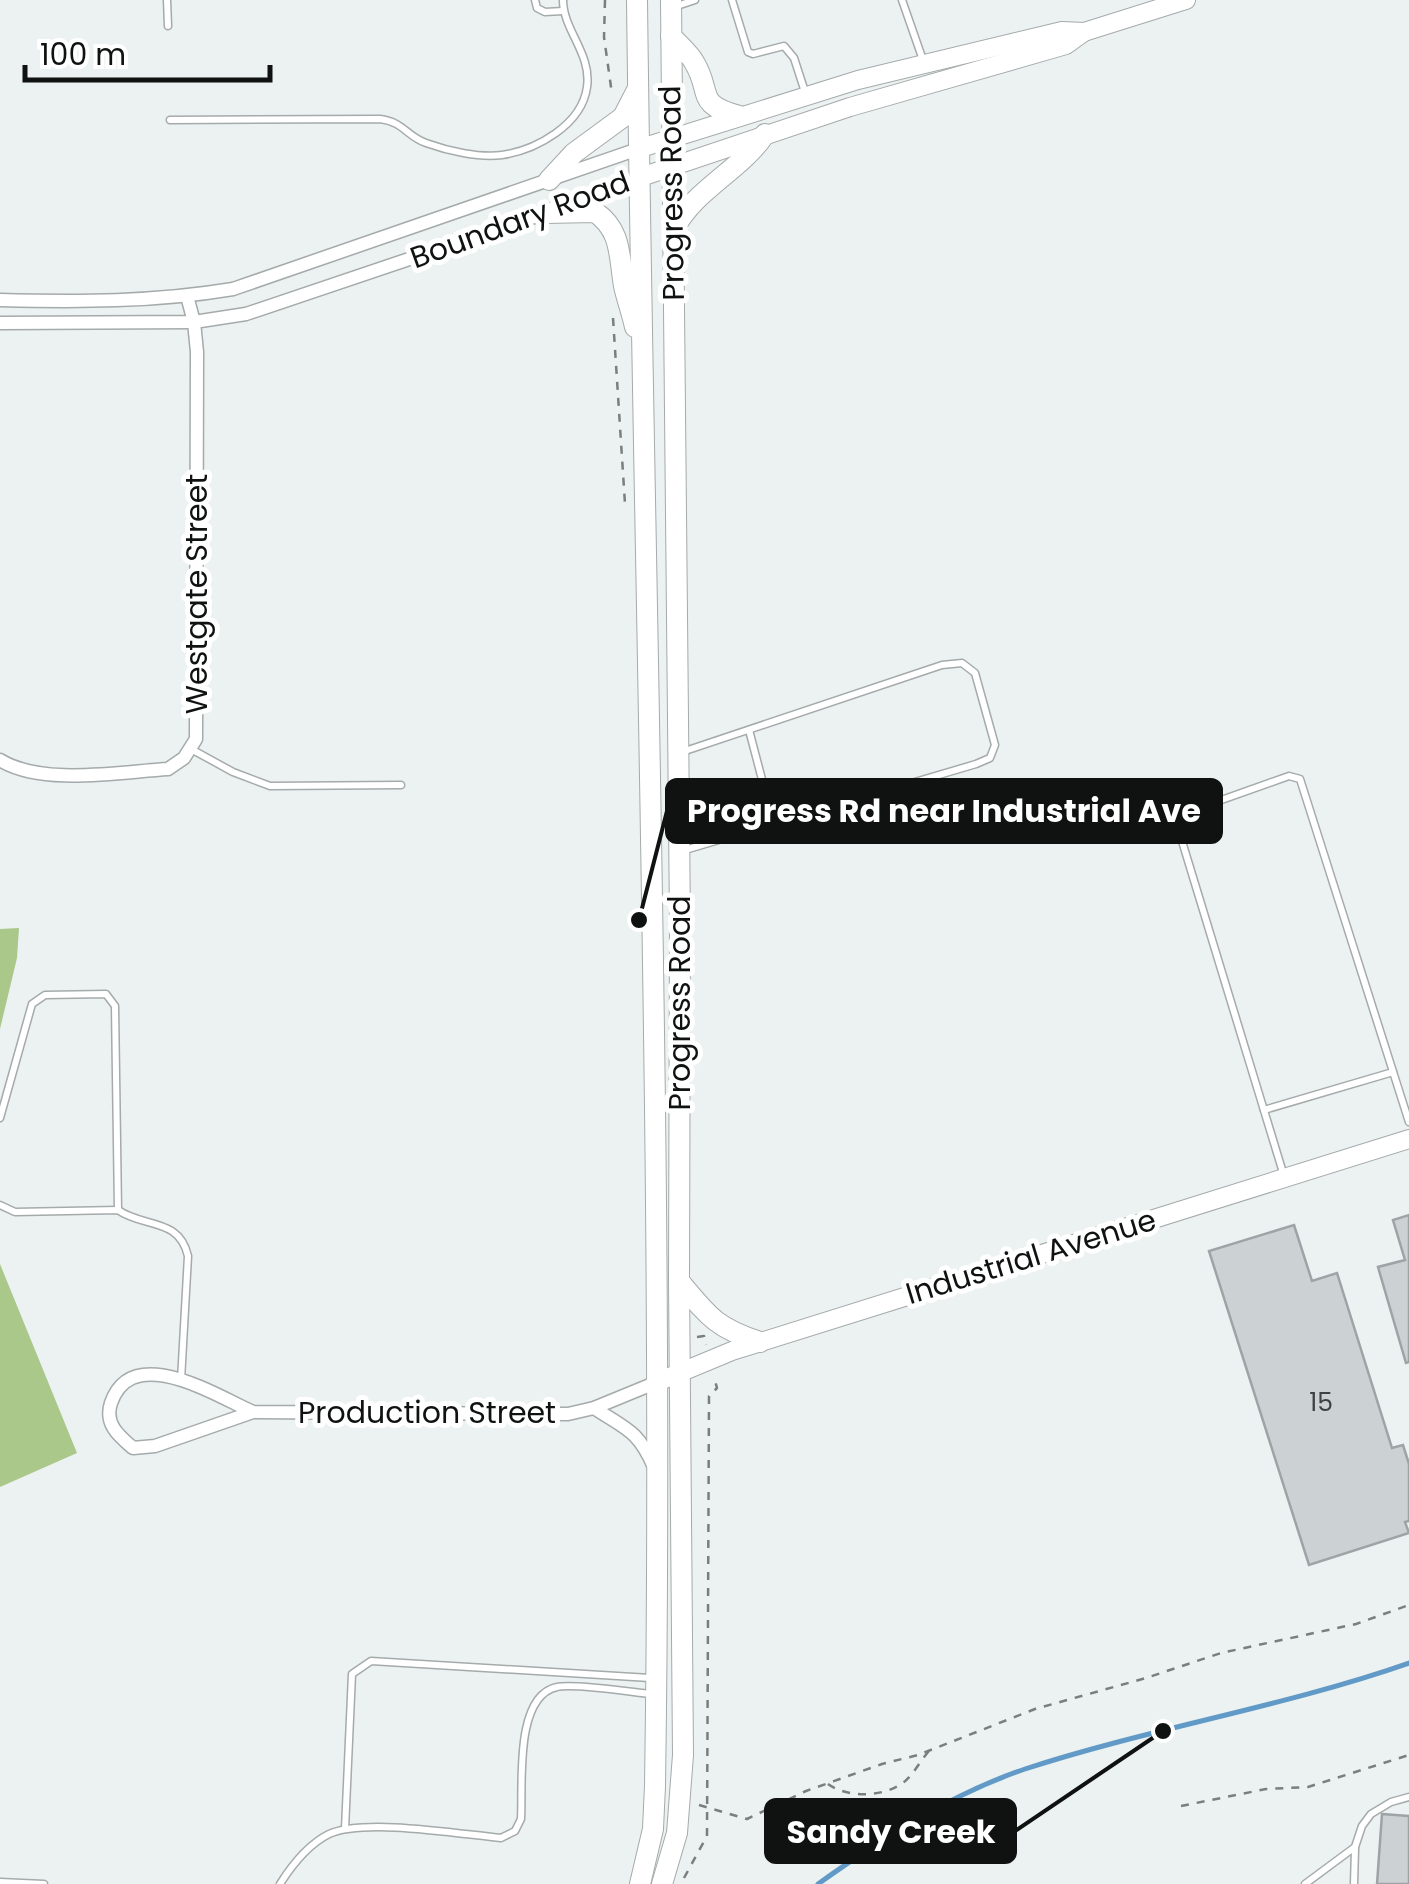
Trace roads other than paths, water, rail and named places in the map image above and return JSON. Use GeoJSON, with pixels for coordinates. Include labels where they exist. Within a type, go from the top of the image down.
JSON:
{"type":"FeatureCollection","features":[{"type":"Feature","properties":{"kind":"main road","name":"Progress Road"},"geometry":{"type":"LineString","coordinates":[[637,0],[656,1383],[653,1829],[640,1884]]}},
{"type":"Feature","properties":{"kind":"main road","name":"Boundary Road"},"geometry":{"type":"LineString","coordinates":[[641,177],[879,98],[1066,45],[1084,32],[1186,0]]}},
{"type":"Feature","properties":{"kind":"main road","name":"Progress Road"},"geometry":{"type":"LineString","coordinates":[[662,1884],[678,1834],[682,1804],[671,4]]}},
{"type":"Feature","properties":{"kind":"main road","name":"Boundary Road"},"geometry":{"type":"LineString","coordinates":[[641,148],[806,96],[925,64],[1062,31],[1084,32]]}},
{"type":"Feature","properties":{"kind":"main road"},"geometry":{"type":"LineString","coordinates":[[671,36],[694,62],[708,101],[717,110],[739,116]]}},
{"type":"Feature","properties":{"kind":"main road"},"geometry":{"type":"LineString","coordinates":[[548,180],[574,153],[622,117],[638,88]]}},
{"type":"Feature","properties":{"kind":"main road"},"geometry":{"type":"LineString","coordinates":[[673,231],[697,196],[749,157],[765,134]]}},
{"type":"Feature","properties":{"kind":"main road"},"geometry":{"type":"LineString","coordinates":[[545,213],[595,212],[611,226],[620,245],[624,286],[642,353]]}},
{"type":"Feature","properties":{"kind":"main road","name":"Industrial Avenue"},"geometry":{"type":"LineString","coordinates":[[656,1383],[760,1342],[1409,1139]]}},
{"type":"Feature","properties":{"kind":"main road"},"geometry":{"type":"LineString","coordinates":[[679,1281],[715,1322],[730,1332],[760,1342]]}},
{"type":"Feature","properties":{"kind":"street","name":"Boundary Road"},"geometry":{"type":"LineString","coordinates":[[0,300],[99,302],[232,289],[641,148]]}},
{"type":"Feature","properties":{"kind":"street","name":"Boundary Road"},"geometry":{"type":"LineString","coordinates":[[0,323],[194,322],[275,306],[620,188],[641,177]]}},
{"type":"Feature","properties":{"kind":"street","name":"Westgate Street"},"geometry":{"type":"LineString","coordinates":[[0,760],[48,775],[168,769],[184,758],[196,739],[194,322],[187,296]]}},
{"type":"Feature","properties":{"kind":"street","name":"Production Street"},"geometry":{"type":"LineString","coordinates":[[253,1412],[164,1374],[137,1374],[118,1386],[109,1410],[112,1431],[133,1448],[155,1446],[253,1412],[568,1414],[656,1383]]}},
{"type":"Feature","properties":{"kind":"street"},"geometry":{"type":"LineString","coordinates":[[594,1408],[624,1425],[643,1442],[656,1472]]}},
{"type":"Feature","properties":{"kind":"lane"},"geometry":{"type":"LineString","coordinates":[[168,0],[168,26]]}},
{"type":"Feature","properties":{"kind":"lane"},"geometry":{"type":"LineString","coordinates":[[535,0],[537,8],[545,12],[563,11]]}},
{"type":"Feature","properties":{"kind":"lane"},"geometry":{"type":"LineString","coordinates":[[170,120],[380,119],[397,121],[422,142],[501,156],[555,134],[576,114],[588,88],[586,59],[563,11],[563,0]]}},
{"type":"Feature","properties":{"kind":"lane"},"geometry":{"type":"LineString","coordinates":[[671,4],[695,0]]}},
{"type":"Feature","properties":{"kind":"lane"},"geometry":{"type":"LineString","coordinates":[[732,0],[748,52],[784,46],[790,51],[806,96]]}},
{"type":"Feature","properties":{"kind":"lane"},"geometry":{"type":"LineString","coordinates":[[902,0],[925,64]]}},
{"type":"Feature","properties":{"kind":"lane"},"geometry":{"type":"LineString","coordinates":[[678,753],[942,664],[962,663],[975,674],[995,745],[990,758],[976,764],[679,851]]}},
{"type":"Feature","properties":{"kind":"lane"},"geometry":{"type":"LineString","coordinates":[[749,730],[774,824]]}},
{"type":"Feature","properties":{"kind":"lane"},"geometry":{"type":"LineString","coordinates":[[190,748],[233,772],[270,786],[401,785]]}},
{"type":"Feature","properties":{"kind":"lane"},"geometry":{"type":"LineString","coordinates":[[1285,1178],[1178,822],[1182,814],[1295,776],[1302,786],[1409,1122]]}},
{"type":"Feature","properties":{"kind":"lane"},"geometry":{"type":"LineString","coordinates":[[0,1118],[32,1004],[45,995],[106,994],[115,1006],[118,1210],[174,1231],[185,1243],[188,1256],[181,1381]]}},
{"type":"Feature","properties":{"kind":"lane"},"geometry":{"type":"LineString","coordinates":[[1264,1110],[1392,1072]]}},
{"type":"Feature","properties":{"kind":"lane"},"geometry":{"type":"LineString","coordinates":[[0,1204],[15,1212],[118,1210]]}},
{"type":"Feature","properties":{"kind":"lane"},"geometry":{"type":"LineString","coordinates":[[346,1829],[352,1674],[364,1663],[656,1686]]}},
{"type":"Feature","properties":{"kind":"lane"},"geometry":{"type":"LineString","coordinates":[[280,1884],[292,1866],[320,1840],[346,1829],[501,1838],[515,1831],[521,1819],[526,1716],[540,1697],[557,1686],[656,1686]]}},
{"type":"Feature","properties":{"kind":"lane"},"geometry":{"type":"LineString","coordinates":[[1354,1884],[1355,1848],[1362,1826],[1371,1814],[1391,1802],[1409,1798]]}},
{"type":"Feature","properties":{"kind":"lane"},"geometry":{"type":"LineString","coordinates":[[1305,1884],[1355,1848]]}},
{"type":"Feature","properties":{"kind":"lane"},"geometry":{"type":"LineString","coordinates":[[0,1882],[44,1884]]}},
{"type":"Feature","properties":{"kind":"waterway"},"geometry":{"type":"LineString","coordinates":[[818,1884],[917,1819],[997,1779],[1073,1754],[1314,1692],[1409,1663]]}},
{"type":"Feature","properties":{"kind":"place","name":"Progress Rd near Industrial Ave"},"geometry":{"type":"Point","coordinates":[639,920]}},
{"type":"Feature","properties":{"kind":"place","name":"Sandy Creek"},"geometry":{"type":"Point","coordinates":[1163,1731]}}]}
